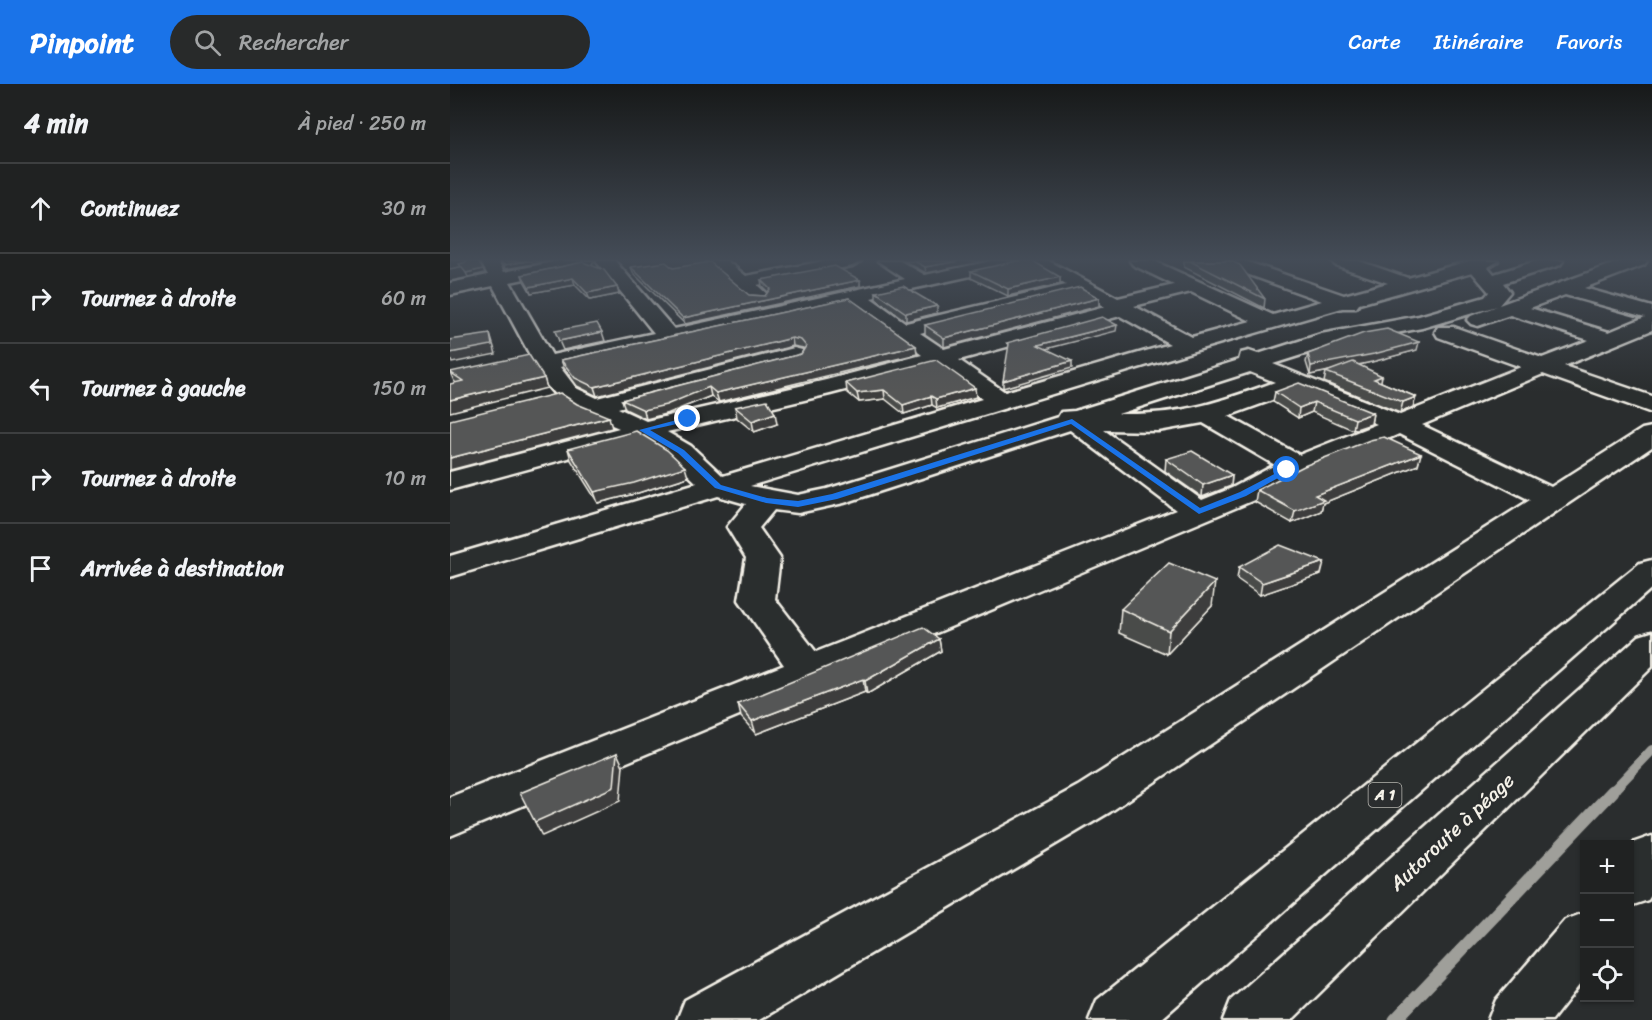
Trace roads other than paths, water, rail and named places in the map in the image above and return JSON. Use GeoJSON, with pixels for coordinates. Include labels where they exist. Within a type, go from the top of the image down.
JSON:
{"type":"FeatureCollection","features":[{"type":"Feature","properties":{"kind":"main road"},"geometry":{"type":"LineString","coordinates":[[511,305],[535,358],[567,393],[590,407],[643,430],[681,452],[718,487],[766,500],[798,504],[833,497],[1254,365],[1329,339],[1422,322],[1480,305]]}},
{"type":"Feature","properties":{"kind":"main road"},"geometry":{"type":"LineString","coordinates":[[642,305],[668,336]]}},
{"type":"Feature","properties":{"kind":"main road"},"geometry":{"type":"LineString","coordinates":[[757,305],[774,331],[830,387]]}},
{"type":"Feature","properties":{"kind":"main road"},"geometry":{"type":"LineString","coordinates":[[590,407],[835,305]]}},
{"type":"Feature","properties":{"kind":"main road"},"geometry":{"type":"LineString","coordinates":[[868,305],[1001,401]]}},
{"type":"Feature","properties":{"kind":"main road"},"geometry":{"type":"LineString","coordinates":[[904,330],[1009,305]]}},
{"type":"Feature","properties":{"kind":"main road"},"geometry":{"type":"LineString","coordinates":[[1113,305],[1189,345]]}},
{"type":"Feature","properties":{"kind":"main road"},"geometry":{"type":"LineString","coordinates":[[450,481],[643,430],[830,387],[1126,305]]}},
{"type":"Feature","properties":{"kind":"main road"},"geometry":{"type":"LineString","coordinates":[[1233,305],[1270,322]]}},
{"type":"Feature","properties":{"kind":"main road"},"geometry":{"type":"LineString","coordinates":[[450,567],[1189,345],[1333,305]]}},
{"type":"Feature","properties":{"kind":"main road"},"geometry":{"type":"LineString","coordinates":[[1350,305],[1366,311],[1379,330]]}},
{"type":"Feature","properties":{"kind":"main road"},"geometry":{"type":"LineString","coordinates":[[1518,305],[1446,332],[1652,405]]}},
{"type":"Feature","properties":{"kind":"main road"},"geometry":{"type":"LineString","coordinates":[[1622,305],[1652,313]]}},
{"type":"Feature","properties":{"kind":"main road"},"geometry":{"type":"LineString","coordinates":[[1509,308],[1609,339]]}},
{"type":"Feature","properties":{"kind":"main road"},"geometry":{"type":"LineString","coordinates":[[1292,316],[1329,339]]}},
{"type":"Feature","properties":{"kind":"main road"},"geometry":{"type":"LineString","coordinates":[[450,817],[1199,512],[1300,467],[1652,322]]}},
{"type":"Feature","properties":{"kind":"main road"},"geometry":{"type":"LineString","coordinates":[[535,358],[668,336],[774,331]]}},
{"type":"Feature","properties":{"kind":"main road"},"geometry":{"type":"LineString","coordinates":[[1229,334],[1254,365],[1402,425],[1554,500]]}},
{"type":"Feature","properties":{"kind":"main road"},"geometry":{"type":"LineString","coordinates":[[1073,380],[1065,410],[1072,422],[1199,512]]}},
{"type":"Feature","properties":{"kind":"main road"},"geometry":{"type":"LineString","coordinates":[[1072,422],[1158,423],[1207,415],[1299,382]]}},
{"type":"Feature","properties":{"kind":"main road"},"geometry":{"type":"LineString","coordinates":[[539,401],[567,393]]}},
{"type":"Feature","properties":{"kind":"main road"},"geometry":{"type":"LineString","coordinates":[[1207,415],[1300,467]]}},
{"type":"Feature","properties":{"kind":"main road"},"geometry":{"type":"LineString","coordinates":[[940,420],[962,456]]}},
{"type":"Feature","properties":{"kind":"main road"},"geometry":{"type":"LineString","coordinates":[[705,1020],[1094,799],[1652,435]]}},
{"type":"Feature","properties":{"kind":"main road"},"geometry":{"type":"LineString","coordinates":[[766,500],[743,527],[763,558],[757,600],[808,671]]}},
{"type":"Feature","properties":{"kind":"main road","name":"A 1"},"geometry":{"type":"LineString","coordinates":[[1118,1020],[1652,570]]}},
{"type":"Feature","properties":{"kind":"main road","name":"Autoroute à péage"},"geometry":{"type":"LineString","coordinates":[[1251,1020],[1652,645]]}},
{"type":"Feature","properties":{"kind":"main road"},"geometry":{"type":"LineString","coordinates":[[1634,878],[1652,857]]}},
{"type":"Feature","properties":{"kind":"main road"},"geometry":{"type":"LineString","coordinates":[[1516,1020],[1580,943]]}},
{"type":"Feature","properties":{"kind":"waterway"},"geometry":{"type":"LineString","coordinates":[[1611,793],[1652,750]]}},
{"type":"Feature","properties":{"kind":"waterway"},"geometry":{"type":"LineString","coordinates":[[1395,1020],[1613,791]]}}]}
